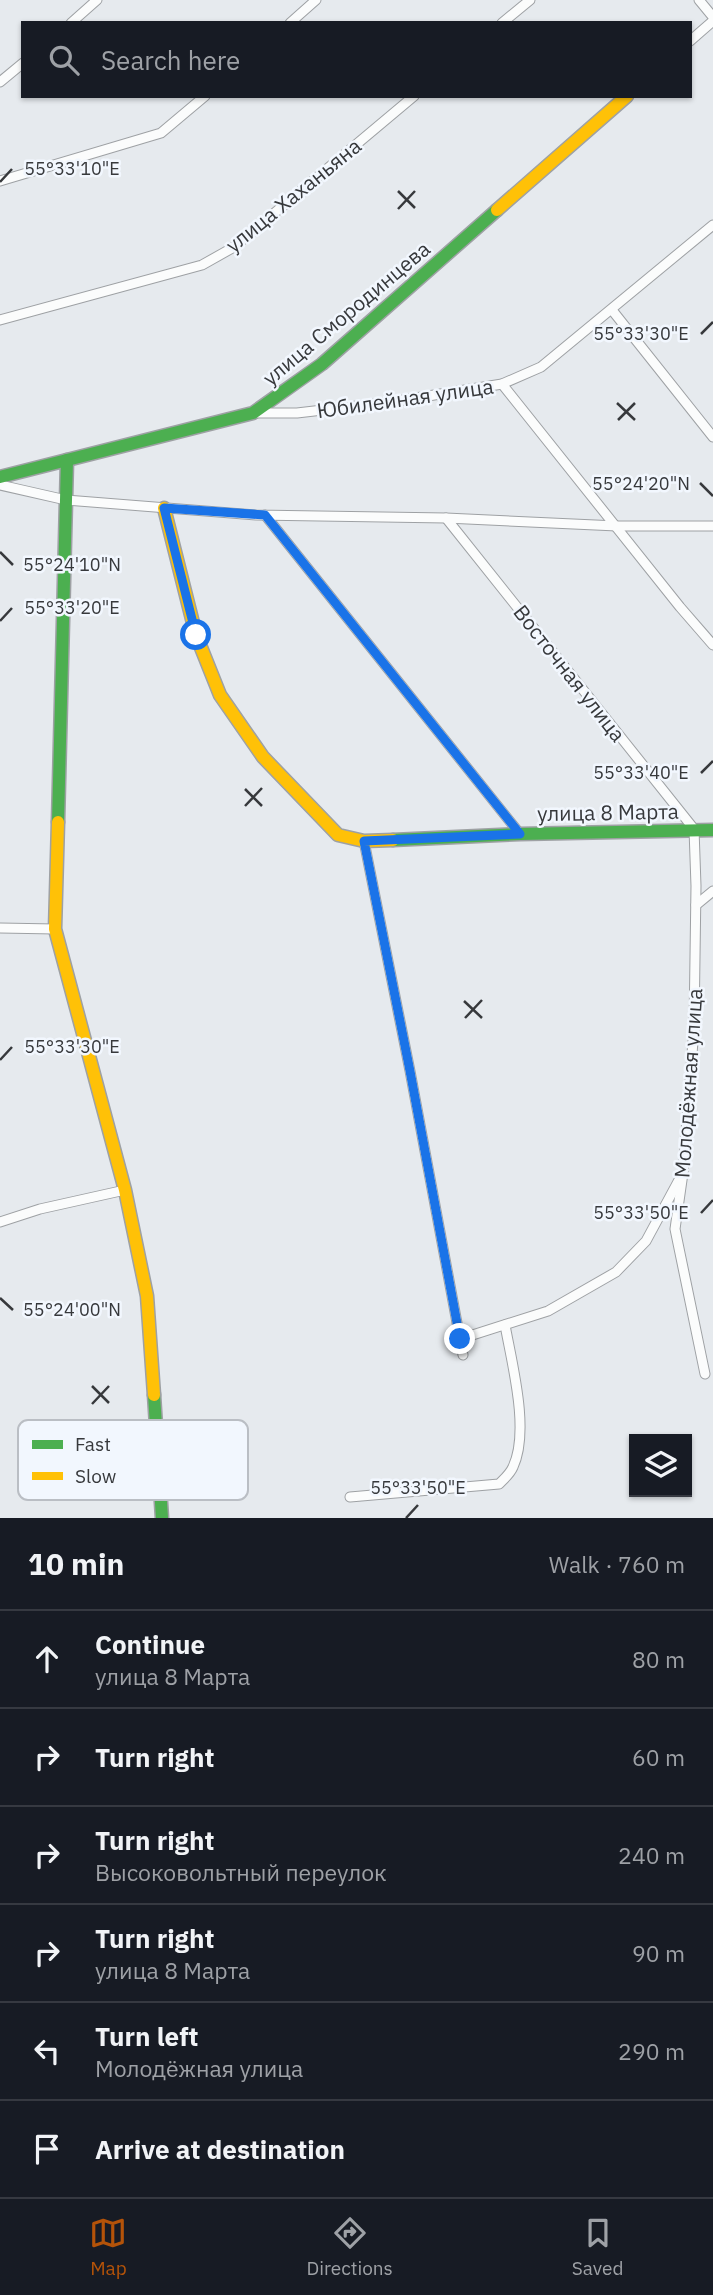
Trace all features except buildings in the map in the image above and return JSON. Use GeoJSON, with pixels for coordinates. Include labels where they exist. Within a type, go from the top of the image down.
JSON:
{"type":"FeatureCollection","features":[{"type":"Feature","properties":{"kind":"street"},"geometry":{"type":"LineString","coordinates":[[73,21],[97,0]]}},
{"type":"Feature","properties":{"kind":"street"},"geometry":{"type":"LineString","coordinates":[[292,21],[316,0]]}},
{"type":"Feature","properties":{"kind":"street"},"geometry":{"type":"LineString","coordinates":[[504,21],[530,0]]}},
{"type":"Feature","properties":{"kind":"street"},"geometry":{"type":"LineString","coordinates":[[692,39],[713,19],[699,0]]}},
{"type":"Feature","properties":{"kind":"street"},"geometry":{"type":"LineString","coordinates":[[0,82],[21,65]]}},
{"type":"Feature","properties":{"kind":"street"},"geometry":{"type":"LineString","coordinates":[[0,181],[161,133],[203,98]]}},
{"type":"Feature","properties":{"kind":"street","name":"улица Хаханьяна"},"geometry":{"type":"LineString","coordinates":[[0,320],[202,265],[234,247],[412,98]]}},
{"type":"Feature","properties":{"kind":"street","name":"улица Смородинцева"},"geometry":{"type":"LineString","coordinates":[[0,477],[253,413],[322,364],[625,98]]}},
{"type":"Feature","properties":{"kind":"street","name":"Юбилейная улица"},"geometry":{"type":"LineString","coordinates":[[253,413],[297,413],[391,402],[502,384],[541,367],[713,225]]}},
{"type":"Feature","properties":{"kind":"street"},"geometry":{"type":"LineString","coordinates":[[612,310],[713,437]]}},
{"type":"Feature","properties":{"kind":"street"},"geometry":{"type":"LineString","coordinates":[[502,384],[713,645]]}},
{"type":"Feature","properties":{"kind":"street"},"geometry":{"type":"LineString","coordinates":[[67,460],[55,929],[125,1190],[147,1296],[155,1420]]}},
{"type":"Feature","properties":{"kind":"street"},"geometry":{"type":"LineString","coordinates":[[0,485],[66,500],[265,515],[446,517],[617,526],[713,526]]}},
{"type":"Feature","properties":{"kind":"street","name":"улица 8 Марта"},"geometry":{"type":"LineString","coordinates":[[164,508],[196,635],[220,695],[263,757],[338,835],[364,841],[713,830]]}},
{"type":"Feature","properties":{"kind":"street"},"geometry":{"type":"LineString","coordinates":[[265,515],[520,834]]}},
{"type":"Feature","properties":{"kind":"street","name":"Восточная улица"},"geometry":{"type":"LineString","coordinates":[[446,517],[694,830]]}},
{"type":"Feature","properties":{"kind":"street","name":"Молодёжная улица"},"geometry":{"type":"LineString","coordinates":[[694,830],[694,1028],[683,1173],[675,1228],[705,1374]]}},
{"type":"Feature","properties":{"kind":"street"},"geometry":{"type":"LineString","coordinates":[[364,841],[413,1084],[463,1355]]}},
{"type":"Feature","properties":{"kind":"street"},"geometry":{"type":"LineString","coordinates":[[696,905],[713,891]]}},
{"type":"Feature","properties":{"kind":"street"},"geometry":{"type":"LineString","coordinates":[[0,928],[55,929]]}},
{"type":"Feature","properties":{"kind":"street"},"geometry":{"type":"LineString","coordinates":[[460,1339],[548,1311],[617,1272],[646,1241],[683,1173]]}},
{"type":"Feature","properties":{"kind":"street"},"geometry":{"type":"LineString","coordinates":[[0,1222],[40,1209],[125,1190]]}},
{"type":"Feature","properties":{"kind":"street"},"geometry":{"type":"LineString","coordinates":[[350,1497],[499,1485],[514,1465],[518,1446],[519,1422],[506,1325]]}},
{"type":"Feature","properties":{"kind":"street"},"geometry":{"type":"LineString","coordinates":[[161,1500],[162,1518]]}},
{"type":"Feature","properties":{"kind":"traffic: fast"},"geometry":{"type":"LineString","coordinates":[[0,477],[253,413],[322,364],[497,210]]}},
{"type":"Feature","properties":{"kind":"traffic: fast"},"geometry":{"type":"LineString","coordinates":[[58,822],[67,460]]}},
{"type":"Feature","properties":{"kind":"traffic: fast"},"geometry":{"type":"LineString","coordinates":[[393,840],[713,830]]}},
{"type":"Feature","properties":{"kind":"traffic: fast"},"geometry":{"type":"LineString","coordinates":[[154,1395],[156,1420]]}},
{"type":"Feature","properties":{"kind":"traffic: fast"},"geometry":{"type":"LineString","coordinates":[[161,1500],[162,1518]]}},
{"type":"Feature","properties":{"kind":"traffic: slow"},"geometry":{"type":"LineString","coordinates":[[497,210],[625,98]]}},
{"type":"Feature","properties":{"kind":"traffic: slow"},"geometry":{"type":"LineString","coordinates":[[164,508],[196,635],[220,695],[263,757],[338,835],[364,841],[393,840]]}},
{"type":"Feature","properties":{"kind":"traffic: slow"},"geometry":{"type":"LineString","coordinates":[[58,822],[55,929],[125,1190],[147,1296],[154,1395]]}},
{"type":"Feature","properties":{"kind":"route"},"geometry":{"type":"LineString","coordinates":[[196,635],[164,508],[265,515],[520,834],[364,841],[460,1339]]}}]}
